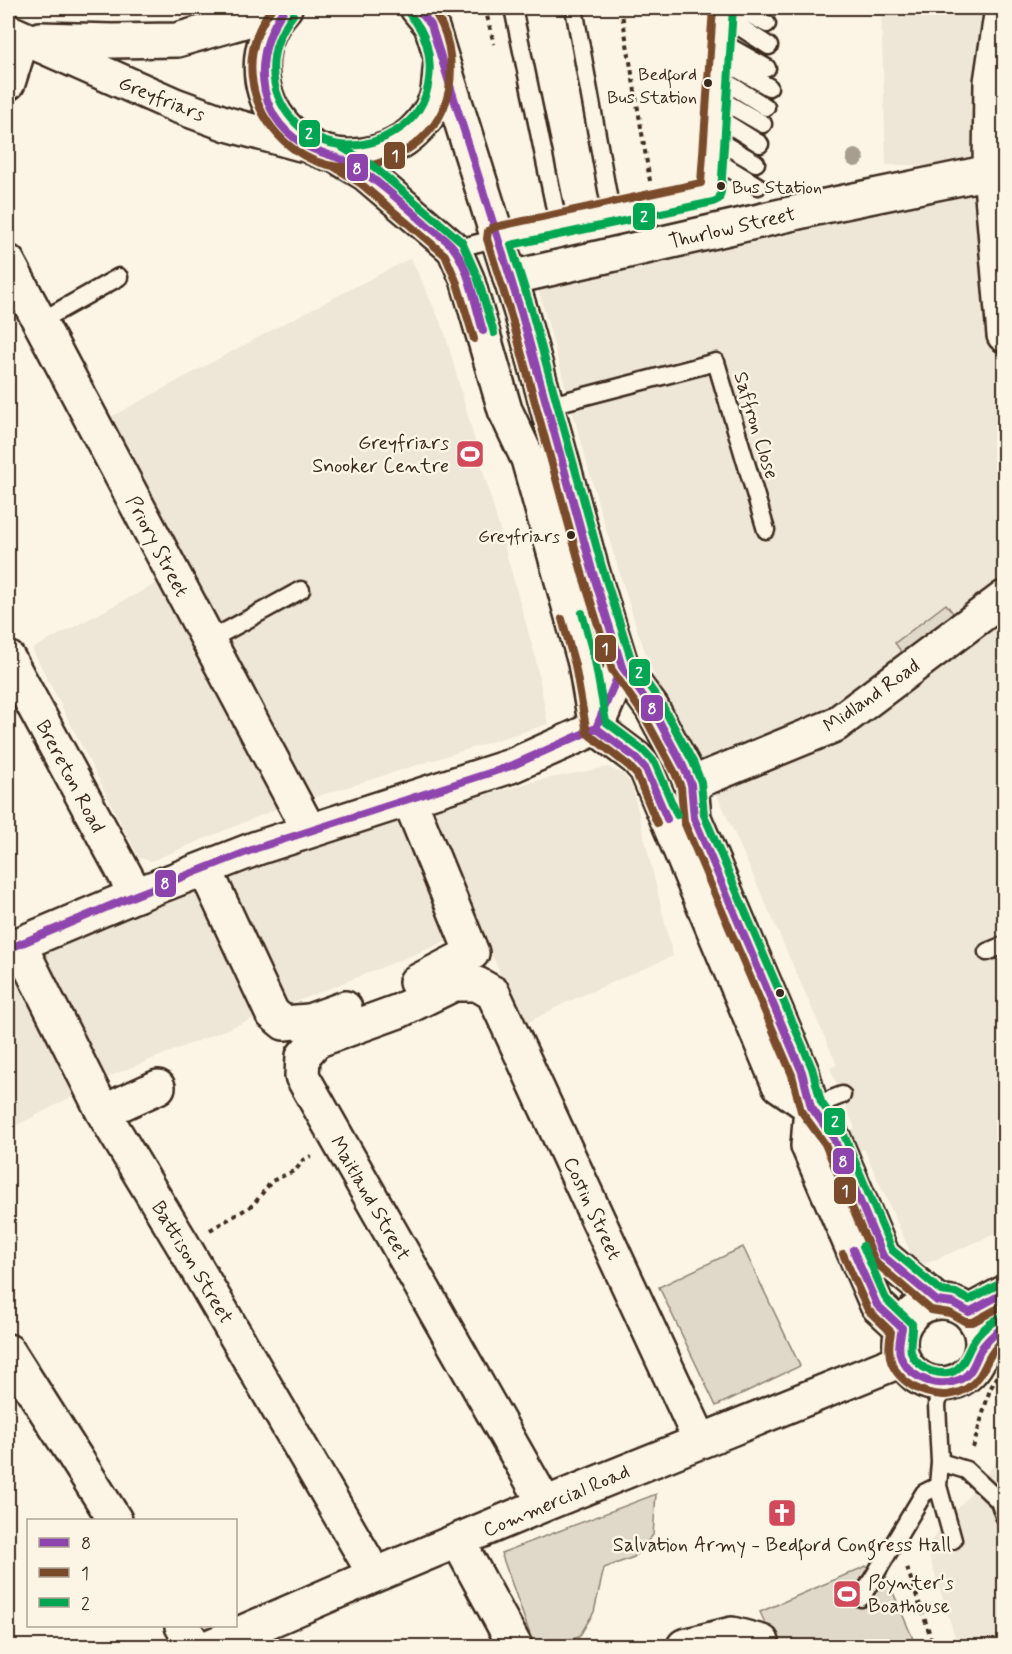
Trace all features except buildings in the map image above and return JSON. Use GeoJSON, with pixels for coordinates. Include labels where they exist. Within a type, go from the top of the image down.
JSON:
{"type":"FeatureCollection","features":[{"type":"Feature","properties":{"kind":"street"},"geometry":{"type":"LineString","coordinates":[[1002,8],[991,82],[990,172],[1005,335]]}},
{"type":"Feature","properties":{"kind":"street"},"geometry":{"type":"LineString","coordinates":[[284,9],[267,38],[262,63],[264,90],[275,116],[291,134],[321,153],[338,157],[362,157],[392,148],[417,130],[435,101],[441,62]]}},
{"type":"Feature","properties":{"kind":"street","name":"Greyfriars"},"geometry":{"type":"LineString","coordinates":[[15,35],[112,41],[177,40],[284,9]]}},
{"type":"Feature","properties":{"kind":"street"},"geometry":{"type":"LineString","coordinates":[[426,13],[510,278],[592,570],[622,667],[652,708],[691,784],[694,818],[801,1072],[811,1107],[834,1139],[883,1256],[937,1301]]}},
{"type":"Feature","properties":{"kind":"street"},"geometry":{"type":"LineString","coordinates":[[8,83],[15,35]]}},
{"type":"Feature","properties":{"kind":"street","name":"Greyfriars"},"geometry":{"type":"LineString","coordinates":[[15,35],[175,105],[227,124],[306,145]]}},
{"type":"Feature","properties":{"kind":"street"},"geometry":{"type":"LineString","coordinates":[[338,157],[366,174],[454,249],[473,299],[505,410],[528,459],[585,663],[596,728],[636,758],[646,769],[779,1085],[811,1107]]}},
{"type":"Feature","properties":{"kind":"street","name":"Thurlow Street"},"geometry":{"type":"LineString","coordinates":[[510,278],[814,208],[990,172]]}},
{"type":"Feature","properties":{"kind":"street","name":"Priory Street"},"geometry":{"type":"LineString","coordinates":[[8,262],[309,830]]}},
{"type":"Feature","properties":{"kind":"street","name":"Midland Road"},"geometry":{"type":"LineString","coordinates":[[691,784],[835,724],[1005,598]]}},
{"type":"Feature","properties":{"kind":"street","name":"Brereton Road"},"geometry":{"type":"LineString","coordinates":[[10,667],[136,895]]}},
{"type":"Feature","properties":{"kind":"street"},"geometry":{"type":"LineString","coordinates":[[13,947],[205,868],[309,830],[511,766],[596,728],[622,667]]}},
{"type":"Feature","properties":{"kind":"street","name":"Costin Street"},"geometry":{"type":"LineString","coordinates":[[409,799],[474,969],[493,993],[700,1440]]}},
{"type":"Feature","properties":{"kind":"street"},"geometry":{"type":"LineString","coordinates":[[205,868],[272,1013],[284,1023],[309,1021],[405,986],[474,969]]}},
{"type":"Feature","properties":{"kind":"street","name":"Battison Street"},"geometry":{"type":"LineString","coordinates":[[13,947],[103,1112],[375,1575]]}},
{"type":"Feature","properties":{"kind":"street","name":"Maitland Street"},"geometry":{"type":"LineString","coordinates":[[474,969],[454,984],[399,1011],[316,1041],[303,1056],[302,1076],[544,1504]]}},
{"type":"Feature","properties":{"kind":"street"},"geometry":{"type":"LineString","coordinates":[[103,1112],[158,1087]]}},
{"type":"Feature","properties":{"kind":"street"},"geometry":{"type":"LineString","coordinates":[[811,1107],[808,1146],[877,1305],[902,1328]]}},
{"type":"Feature","properties":{"kind":"street"},"geometry":{"type":"LineString","coordinates":[[969,1312],[1005,1293]]}},
{"type":"Feature","properties":{"kind":"street"},"geometry":{"type":"LineString","coordinates":[[937,1301],[953,1303],[969,1312],[997,1347],[962,1379],[942,1384],[918,1378],[902,1360],[899,1344],[902,1328],[914,1310],[937,1301]]}},
{"type":"Feature","properties":{"kind":"street"},"geometry":{"type":"LineString","coordinates":[[8,1351],[114,1519]]}},
{"type":"Feature","properties":{"kind":"street","name":"Commercial Road"},"geometry":{"type":"LineString","coordinates":[[212,1647],[544,1504],[902,1360]]}},
{"type":"Feature","properties":{"kind":"street"},"geometry":{"type":"LineString","coordinates":[[458,1541],[515,1647]]}},
{"type":"Feature","properties":{"kind":"street"},"geometry":{"type":"LineString","coordinates":[[183,1627],[195,1647]]}},
{"type":"Feature","properties":{"kind":"street"},"geometry":{"type":"LineString","coordinates":[[684,1647],[732,1634],[762,1642],[763,1647]]}},
{"type":"Feature","properties":{"kind":"lane"},"geometry":{"type":"LineString","coordinates":[[513,8],[558,223]]}},
{"type":"Feature","properties":{"kind":"lane"},"geometry":{"type":"LineString","coordinates":[[574,8],[611,212]]}},
{"type":"Feature","properties":{"kind":"lane"},"geometry":{"type":"LineString","coordinates":[[738,8],[767,24]]}},
{"type":"Feature","properties":{"kind":"lane"},"geometry":{"type":"LineString","coordinates":[[454,249],[558,223],[711,192],[713,138],[722,60],[723,12]]}},
{"type":"Feature","properties":{"kind":"lane"},"geometry":{"type":"LineString","coordinates":[[723,12],[769,46]]}},
{"type":"Feature","properties":{"kind":"lane"},"geometry":{"type":"LineString","coordinates":[[723,43],[767,69]]}},
{"type":"Feature","properties":{"kind":"lane"},"geometry":{"type":"LineString","coordinates":[[722,60],[769,87]]}},
{"type":"Feature","properties":{"kind":"lane"},"geometry":{"type":"LineString","coordinates":[[720,78],[766,107]]}},
{"type":"Feature","properties":{"kind":"lane"},"geometry":{"type":"LineString","coordinates":[[718,98],[763,124]]}},
{"type":"Feature","properties":{"kind":"lane"},"geometry":{"type":"LineString","coordinates":[[715,116],[760,144]]}},
{"type":"Feature","properties":{"kind":"lane"},"geometry":{"type":"LineString","coordinates":[[713,138],[756,163]]}},
{"type":"Feature","properties":{"kind":"lane"},"geometry":{"type":"LineString","coordinates":[[712,158],[758,186]]}},
{"type":"Feature","properties":{"kind":"lane"},"geometry":{"type":"LineString","coordinates":[[39,322],[119,277]]}},
{"type":"Feature","properties":{"kind":"lane","name":"Saffron Close"},"geometry":{"type":"LineString","coordinates":[[547,406],[716,362],[766,530]]}},
{"type":"Feature","properties":{"kind":"lane"},"geometry":{"type":"LineString","coordinates":[[208,641],[301,590]]}},
{"type":"Feature","properties":{"kind":"lane"},"geometry":{"type":"LineString","coordinates":[[987,952],[1005,945]]}},
{"type":"Feature","properties":{"kind":"lane"},"geometry":{"type":"LineString","coordinates":[[811,1107],[842,1095]]}},
{"type":"Feature","properties":{"kind":"lane"},"geometry":{"type":"LineString","coordinates":[[942,1384],[937,1405],[940,1462],[938,1486],[953,1540]]}},
{"type":"Feature","properties":{"kind":"lane"},"geometry":{"type":"LineString","coordinates":[[940,1462],[966,1470],[999,1501],[1005,1516]]}},
{"type":"Feature","properties":{"kind":"lane"},"geometry":{"type":"LineString","coordinates":[[861,1598],[924,1493],[938,1486]]}},
{"type":"Feature","properties":{"kind":"path"},"geometry":{"type":"LineString","coordinates":[[621,8],[651,188]]}},
{"type":"Feature","properties":{"kind":"path"},"geometry":{"type":"LineString","coordinates":[[183,1245],[253,1205],[272,1181],[296,1170],[303,1160],[340,1143]]}},
{"type":"Feature","properties":{"kind":"path"},"geometry":{"type":"LineString","coordinates":[[970,1456],[990,1389],[997,1347]]}},
{"type":"Feature","properties":{"kind":"shaded area"},"geometry":{"type":"Polygon","coordinates":[[[881,8],[1004,8],[1004,1230],[925,1264],[913,1258],[864,1149],[858,1152],[849,1131],[855,1128],[830,1068],[837,1065],[721,803],[668,715],[638,632],[600,510],[538,288],[765,240],[808,230],[808,227],[943,200],[966,166],[886,165],[881,8]]]}},
{"type":"Feature","properties":{"kind":"shaded area"},"geometry":{"type":"Polygon","coordinates":[[[411,258],[444,330],[535,656],[548,724],[309,799],[109,418],[411,258]]]}},
{"type":"Feature","properties":{"kind":"shaded area"},"geometry":{"type":"Polygon","coordinates":[[[159,582],[281,807],[151,861],[139,858],[32,649],[159,582]]]}},
{"type":"Feature","properties":{"kind":"shaded area"},"geometry":{"type":"Polygon","coordinates":[[[946,604],[956,617],[905,657],[895,643],[946,604]]]}},
{"type":"Feature","properties":{"kind":"shaded area"},"geometry":{"type":"Polygon","coordinates":[[[608,767],[623,774],[632,786],[673,956],[565,1003],[523,1025],[480,928],[115,1074],[8,1130],[8,964],[193,886],[387,822],[536,781],[608,767]]]}},
{"type":"Feature","properties":{"kind":"shaded area"},"geometry":{"type":"Polygon","coordinates":[[[743,1247],[800,1366],[716,1406],[659,1287],[743,1247]]]}},
{"type":"Feature","properties":{"kind":"shaded area"},"geometry":{"type":"Polygon","coordinates":[[[1004,1453],[1004,1646],[958,1646],[926,1547],[1004,1453]]]}},
{"type":"Feature","properties":{"kind":"shaded area"},"geometry":{"type":"Polygon","coordinates":[[[656,1494],[653,1535],[634,1557],[604,1568],[594,1612],[579,1637],[552,1645],[532,1640],[501,1553],[656,1494]]]}},
{"type":"Feature","properties":{"kind":"shaded area","name":"Poynter's Boathouse"},"geometry":{"type":"Polygon","coordinates":[[[866,1566],[886,1576],[916,1646],[772,1646],[775,1645],[760,1612],[866,1566]]]}},
{"type":"Feature","properties":{"kind":"transit line","name":"1"},"geometry":{"type":"LineString","coordinates":[[272,8],[255,42],[252,75],[260,107],[278,135],[303,155],[334,166],[369,166],[405,151],[421,139],[439,117],[447,100],[451,68],[446,36],[431,8]]}},
{"type":"Feature","properties":{"kind":"transit line","name":"8"},"geometry":{"type":"LineString","coordinates":[[285,8],[267,43],[263,62],[263,80],[267,99],[275,116],[287,131],[303,144],[347,162],[373,179],[449,243],[463,264],[483,331]]}},
{"type":"Feature","properties":{"kind":"transit line","name":"8"},"geometry":{"type":"LineString","coordinates":[[417,8],[431,25],[521,312],[592,570],[622,667],[652,708],[691,784],[694,818],[802,1072],[811,1107],[834,1139],[883,1256],[937,1301],[953,1303],[969,1312],[1004,1293]]}},
{"type":"Feature","properties":{"kind":"transit line","name":"1"},"geometry":{"type":"LineString","coordinates":[[713,8],[701,183],[495,227],[488,231],[487,239],[511,315],[582,573],[612,670],[643,714],[681,787],[684,822],[792,1075],[801,1111],[825,1144],[876,1263],[931,1310],[950,1313],[966,1322],[973,1322],[1004,1305]]}},
{"type":"Feature","properties":{"kind":"transit line","name":"2"},"geometry":{"type":"LineString","coordinates":[[733,8],[719,199],[511,245],[531,309],[602,567],[632,662],[661,703],[693,762],[701,782],[704,815],[812,1068],[821,1102],[844,1135],[892,1250],[941,1291],[956,1293],[969,1300],[999,1284]]}},
{"type":"Feature","properties":{"kind":"transit line","name":"2"},"geometry":{"type":"LineString","coordinates":[[293,15],[277,43],[273,71],[279,97],[292,120],[313,136],[338,145],[366,144],[396,131],[414,116],[423,102],[428,87],[430,62],[424,37],[410,15]]}},
{"type":"Feature","properties":{"kind":"transit line","name":"2"},"geometry":{"type":"LineString","coordinates":[[343,148],[373,166],[462,242],[477,276],[494,333]]}},
{"type":"Feature","properties":{"kind":"transit line","name":"1"},"geometry":{"type":"LineString","coordinates":[[333,166],[360,183],[445,255],[457,283],[474,339]]}},
{"type":"Feature","properties":{"kind":"transit line","name":"2"},"geometry":{"type":"LineString","coordinates":[[582,613],[595,661],[606,722],[643,750],[655,763],[677,815]]}},
{"type":"Feature","properties":{"kind":"transit line","name":"1"},"geometry":{"type":"LineString","coordinates":[[562,619],[575,665],[587,733],[637,775],[657,823]]}},
{"type":"Feature","properties":{"kind":"transit line","name":"8"},"geometry":{"type":"LineString","coordinates":[[8,949],[136,895],[257,848],[511,766],[596,728],[616,680]]}},
{"type":"Feature","properties":{"kind":"transit line","name":"8"},"geometry":{"type":"LineString","coordinates":[[596,728],[636,758],[646,769],[667,819]]}},
{"type":"Feature","properties":{"kind":"transit line","name":"2"},"geometry":{"type":"LineString","coordinates":[[863,1246],[886,1299],[912,1324],[910,1345],[912,1355],[921,1366],[928,1370],[940,1373],[953,1372],[962,1364],[977,1337],[999,1318]]}},
{"type":"Feature","properties":{"kind":"transit line","name":"8"},"geometry":{"type":"LineString","coordinates":[[853,1250],[877,1305],[902,1328],[899,1349],[902,1360],[920,1378],[943,1383],[964,1377],[971,1370],[983,1346],[1004,1327]]}},
{"type":"Feature","properties":{"kind":"transit line","name":"1"},"geometry":{"type":"LineString","coordinates":[[843,1254],[868,1310],[891,1332],[889,1348],[892,1364],[898,1373],[915,1387],[926,1392],[948,1395],[969,1387],[977,1379],[993,1351],[1004,1339]]}},
{"type":"Feature","properties":{"kind":"place","name":"Bedford Bus Station"},"geometry":{"type":"Point","coordinates":[708,83]}},
{"type":"Feature","properties":{"kind":"place","name":"Bus Station"},"geometry":{"type":"Point","coordinates":[721,186]}},
{"type":"Feature","properties":{"kind":"place","name":"Greyfriars Snooker Centre"},"geometry":{"type":"Point","coordinates":[470,454]}},
{"type":"Feature","properties":{"kind":"place","name":"Greyfriars"},"geometry":{"type":"Point","coordinates":[571,535]}},
{"type":"Feature","properties":{"kind":"place","name":"Salvation Army - Bedford Congress Hall"},"geometry":{"type":"Point","coordinates":[782,1513]}},
{"type":"Feature","properties":{"kind":"place","name":"Poynter's Boathouse"},"geometry":{"type":"Point","coordinates":[847,1594]}}]}
